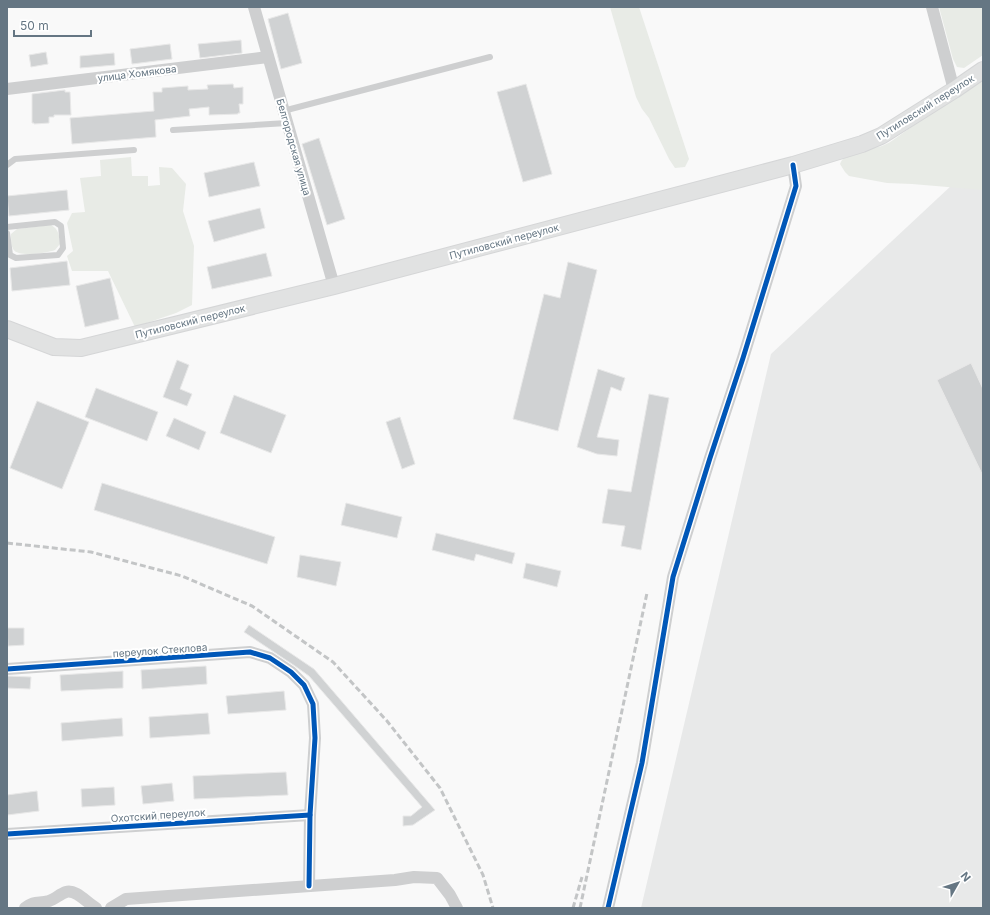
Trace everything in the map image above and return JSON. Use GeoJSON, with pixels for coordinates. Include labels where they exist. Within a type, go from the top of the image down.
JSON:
{"type":"FeatureCollection","features":[{"type":"Feature","properties":{"kind":"main road","name":"Путиловский переулок"},"geometry":{"type":"LineString","coordinates":[[7,329],[54,347],[81,348],[334,286],[793,165],[862,144],[881,136],[983,70]]}},
{"type":"Feature","properties":{"kind":"street","name":"Белгородская улица"},"geometry":{"type":"LineString","coordinates":[[254,7],[334,286]]}},
{"type":"Feature","properties":{"kind":"street"},"geometry":{"type":"LineString","coordinates":[[932,7],[954,90]]}},
{"type":"Feature","properties":{"kind":"street","name":"улица Хомякова"},"geometry":{"type":"LineString","coordinates":[[7,90],[268,57]]}},
{"type":"Feature","properties":{"kind":"street"},"geometry":{"type":"LineString","coordinates":[[608,908],[642,763],[673,577],[796,186],[793,165]]}},
{"type":"Feature","properties":{"kind":"street","name":"переулок Стеклова"},"geometry":{"type":"LineString","coordinates":[[7,669],[250,652],[270,658],[291,672],[304,685],[313,704],[314,746],[310,815]]}},
{"type":"Feature","properties":{"kind":"street"},"geometry":{"type":"LineString","coordinates":[[309,886],[310,815]]}},
{"type":"Feature","properties":{"kind":"street","name":"Охотский переулок"},"geometry":{"type":"LineString","coordinates":[[7,834],[310,815]]}},
{"type":"Feature","properties":{"kind":"street"},"geometry":{"type":"LineString","coordinates":[[111,908],[126,899],[395,880],[414,877],[437,878],[450,895],[456,908]]}},
{"type":"Feature","properties":{"kind":"street"},"geometry":{"type":"LineString","coordinates":[[25,908],[32,902],[48,901],[67,892],[78,893],[92,906]]}},
{"type":"Feature","properties":{"kind":"lane"},"geometry":{"type":"LineString","coordinates":[[173,130],[285,117],[490,57]]}},
{"type":"Feature","properties":{"kind":"lane"},"geometry":{"type":"LineString","coordinates":[[7,165],[15,160],[134,150]]}},
{"type":"Feature","properties":{"kind":"lane"},"geometry":{"type":"LineString","coordinates":[[7,226],[56,222],[61,226],[63,248],[58,254],[16,258],[10,255],[7,233]]}},
{"type":"Feature","properties":{"kind":"shaded area"},"geometry":{"type":"Polygon","coordinates":[[[610,7],[639,7],[689,159],[685,167],[675,168],[649,118],[642,109],[636,97],[610,7]]]}},
{"type":"Feature","properties":{"kind":"shaded area"},"geometry":{"type":"Polygon","coordinates":[[[939,7],[983,7],[983,55],[964,68],[957,67],[953,59],[939,7]]]}},
{"type":"Feature","properties":{"kind":"shaded area"},"geometry":{"type":"Polygon","coordinates":[[[983,76],[983,190],[887,183],[849,176],[845,172],[840,164],[847,155],[882,146],[889,142],[983,76]]]}},
{"type":"Feature","properties":{"kind":"shaded area"},"geometry":{"type":"Polygon","coordinates":[[[983,156],[983,908],[641,908],[771,354],[983,156]]]}},
{"type":"Feature","properties":{"kind":"shaded area"},"geometry":{"type":"Polygon","coordinates":[[[131,157],[132,176],[148,176],[148,186],[160,185],[159,167],[172,168],[186,184],[183,211],[194,246],[192,305],[176,313],[135,327],[108,271],[72,271],[67,256],[73,251],[67,223],[72,213],[85,212],[80,178],[101,176],[100,160],[131,157]]]}},
{"type":"Feature","properties":{"kind":"shaded area"},"geometry":{"type":"Polygon","coordinates":[[[51,225],[58,233],[60,244],[55,250],[26,254],[16,252],[13,249],[11,244],[11,234],[17,229],[51,225]]]}},
{"type":"Feature","properties":{"kind":"building"},"geometry":{"type":"Polygon","coordinates":[[[288,13],[302,63],[281,69],[268,19],[288,13]]]}},
{"type":"Feature","properties":{"kind":"building"},"geometry":{"type":"Polygon","coordinates":[[[241,40],[242,53],[200,58],[198,44],[241,40]]]}},
{"type":"Feature","properties":{"kind":"building"},"geometry":{"type":"Polygon","coordinates":[[[170,44],[172,59],[132,64],[130,49],[170,44]]]}},
{"type":"Feature","properties":{"kind":"building"},"geometry":{"type":"Polygon","coordinates":[[[46,52],[48,64],[31,67],[29,55],[46,52]]]}},
{"type":"Feature","properties":{"kind":"building"},"geometry":{"type":"Polygon","coordinates":[[[114,53],[115,65],[80,68],[80,56],[114,53]]]}},
{"type":"Feature","properties":{"kind":"building"},"geometry":{"type":"Polygon","coordinates":[[[233,84],[234,88],[243,87],[243,104],[239,104],[240,113],[238,114],[209,115],[209,107],[189,109],[190,116],[155,120],[156,137],[72,144],[70,118],[154,111],[153,92],[162,92],[162,88],[188,86],[188,90],[208,89],[207,85],[233,84]]]}},
{"type":"Feature","properties":{"kind":"building"},"geometry":{"type":"Polygon","coordinates":[[[526,84],[552,174],[523,182],[497,92],[526,84]]]}},
{"type":"Feature","properties":{"kind":"building"},"geometry":{"type":"Polygon","coordinates":[[[65,90],[65,92],[70,92],[71,115],[54,115],[54,117],[49,117],[49,123],[32,123],[32,94],[65,90]]]}},
{"type":"Feature","properties":{"kind":"building"},"geometry":{"type":"Polygon","coordinates":[[[319,138],[345,219],[327,225],[302,144],[319,138]]]}},
{"type":"Feature","properties":{"kind":"building"},"geometry":{"type":"Polygon","coordinates":[[[254,162],[260,186],[209,197],[204,173],[254,162]]]}},
{"type":"Feature","properties":{"kind":"building"},"geometry":{"type":"Polygon","coordinates":[[[67,190],[69,210],[9,216],[7,196],[67,190]]]}},
{"type":"Feature","properties":{"kind":"building"},"geometry":{"type":"Polygon","coordinates":[[[260,208],[265,228],[214,242],[208,221],[260,208]]]}},
{"type":"Feature","properties":{"kind":"building"},"geometry":{"type":"Polygon","coordinates":[[[266,253],[272,276],[212,289],[207,267],[266,253]]]}},
{"type":"Feature","properties":{"kind":"building"},"geometry":{"type":"Polygon","coordinates":[[[67,261],[70,285],[12,291],[10,268],[67,261]]]}},
{"type":"Feature","properties":{"kind":"building"},"geometry":{"type":"Polygon","coordinates":[[[568,262],[597,270],[558,431],[513,419],[544,294],[560,298],[568,262]]]}},
{"type":"Feature","properties":{"kind":"building"},"geometry":{"type":"Polygon","coordinates":[[[110,278],[119,319],[85,327],[76,286],[110,278]]]}},
{"type":"Feature","properties":{"kind":"building"},"geometry":{"type":"Polygon","coordinates":[[[177,360],[189,365],[180,389],[192,394],[187,406],[163,397],[177,360]]]}},
{"type":"Feature","properties":{"kind":"building"},"geometry":{"type":"Polygon","coordinates":[[[971,363],[983,389],[983,476],[937,380],[971,363]]]}},
{"type":"Feature","properties":{"kind":"building"},"geometry":{"type":"Polygon","coordinates":[[[598,369],[625,378],[621,391],[611,387],[597,437],[619,440],[617,456],[597,454],[577,447],[598,369]]]}},
{"type":"Feature","properties":{"kind":"building"},"geometry":{"type":"Polygon","coordinates":[[[96,388],[158,412],[147,441],[85,417],[96,388]]]}},
{"type":"Feature","properties":{"kind":"building"},"geometry":{"type":"Polygon","coordinates":[[[649,394],[669,398],[641,550],[621,546],[625,526],[602,523],[608,489],[631,492],[649,394]]]}},
{"type":"Feature","properties":{"kind":"building"},"geometry":{"type":"Polygon","coordinates":[[[234,395],[286,415],[271,453],[220,433],[234,395]]]}},
{"type":"Feature","properties":{"kind":"building"},"geometry":{"type":"Polygon","coordinates":[[[37,401],[89,422],[62,489],[10,468],[37,401]]]}},
{"type":"Feature","properties":{"kind":"building"},"geometry":{"type":"Polygon","coordinates":[[[400,417],[415,464],[402,469],[386,422],[400,417]]]}},
{"type":"Feature","properties":{"kind":"building"},"geometry":{"type":"Polygon","coordinates":[[[174,418],[206,432],[199,450],[166,436],[174,418]]]}},
{"type":"Feature","properties":{"kind":"building"},"geometry":{"type":"Polygon","coordinates":[[[102,483],[275,537],[267,564],[94,510],[102,483]]]}},
{"type":"Feature","properties":{"kind":"building"},"geometry":{"type":"Polygon","coordinates":[[[346,503],[402,517],[397,538],[341,525],[346,503]]]}},
{"type":"Feature","properties":{"kind":"building"},"geometry":{"type":"Polygon","coordinates":[[[436,533],[515,553],[512,564],[476,554],[474,561],[432,550],[436,533]]]}},
{"type":"Feature","properties":{"kind":"building"},"geometry":{"type":"Polygon","coordinates":[[[300,555],[341,562],[336,586],[297,577],[300,555]]]}},
{"type":"Feature","properties":{"kind":"building"},"geometry":{"type":"Polygon","coordinates":[[[526,563],[561,571],[557,587],[523,578],[526,563]]]}},
{"type":"Feature","properties":{"kind":"building"},"geometry":{"type":"Polygon","coordinates":[[[249,625],[314,669],[435,810],[413,825],[403,826],[403,816],[411,816],[422,807],[309,676],[244,632],[249,625]]]}},
{"type":"Feature","properties":{"kind":"building"},"geometry":{"type":"Polygon","coordinates":[[[7,628],[24,628],[24,645],[8,646],[7,628]]]}},
{"type":"Feature","properties":{"kind":"building"},"geometry":{"type":"Polygon","coordinates":[[[206,666],[207,684],[142,689],[141,670],[206,666]]]}},
{"type":"Feature","properties":{"kind":"building"},"geometry":{"type":"Polygon","coordinates":[[[123,671],[123,688],[61,691],[60,675],[123,671]]]}},
{"type":"Feature","properties":{"kind":"building"},"geometry":{"type":"Polygon","coordinates":[[[7,676],[31,677],[30,689],[7,688],[7,676]]]}},
{"type":"Feature","properties":{"kind":"building"},"geometry":{"type":"Polygon","coordinates":[[[284,691],[286,710],[228,714],[226,696],[284,691]]]}},
{"type":"Feature","properties":{"kind":"building"},"geometry":{"type":"Polygon","coordinates":[[[208,713],[210,734],[150,738],[149,717],[208,713]]]}},
{"type":"Feature","properties":{"kind":"building"},"geometry":{"type":"Polygon","coordinates":[[[122,718],[123,736],[62,741],[61,723],[122,718]]]}},
{"type":"Feature","properties":{"kind":"building"},"geometry":{"type":"Polygon","coordinates":[[[286,772],[288,795],[194,799],[193,776],[286,772]]]}},
{"type":"Feature","properties":{"kind":"building"},"geometry":{"type":"Polygon","coordinates":[[[172,783],[174,801],[143,804],[141,786],[172,783]]]}},
{"type":"Feature","properties":{"kind":"building"},"geometry":{"type":"Polygon","coordinates":[[[114,787],[115,805],[82,807],[81,789],[114,787]]]}},
{"type":"Feature","properties":{"kind":"building"},"geometry":{"type":"Polygon","coordinates":[[[37,791],[39,811],[7,815],[7,795],[37,791]]]}},
{"type":"Feature","properties":{"kind":"railway"},"geometry":{"type":"LineString","coordinates":[[7,543],[91,552],[182,576],[252,606],[333,662],[387,721],[440,788],[483,875],[493,908]]}},
{"type":"Feature","properties":{"kind":"railway"},"geometry":{"type":"LineString","coordinates":[[580,908],[647,593]]}},
{"type":"Feature","properties":{"kind":"railway"},"geometry":{"type":"LineString","coordinates":[[573,908],[582,877]]}},
{"type":"Feature","properties":{"kind":"cycle path"},"geometry":{"type":"LineString","coordinates":[[608,908],[642,763],[673,577],[796,186],[793,165]]}},
{"type":"Feature","properties":{"kind":"cycle path"},"geometry":{"type":"LineString","coordinates":[[7,669],[250,652],[270,658],[291,672],[304,685],[313,704],[315,738],[310,815],[309,886]]}},
{"type":"Feature","properties":{"kind":"cycle path"},"geometry":{"type":"LineString","coordinates":[[7,834],[310,815]]}}]}
